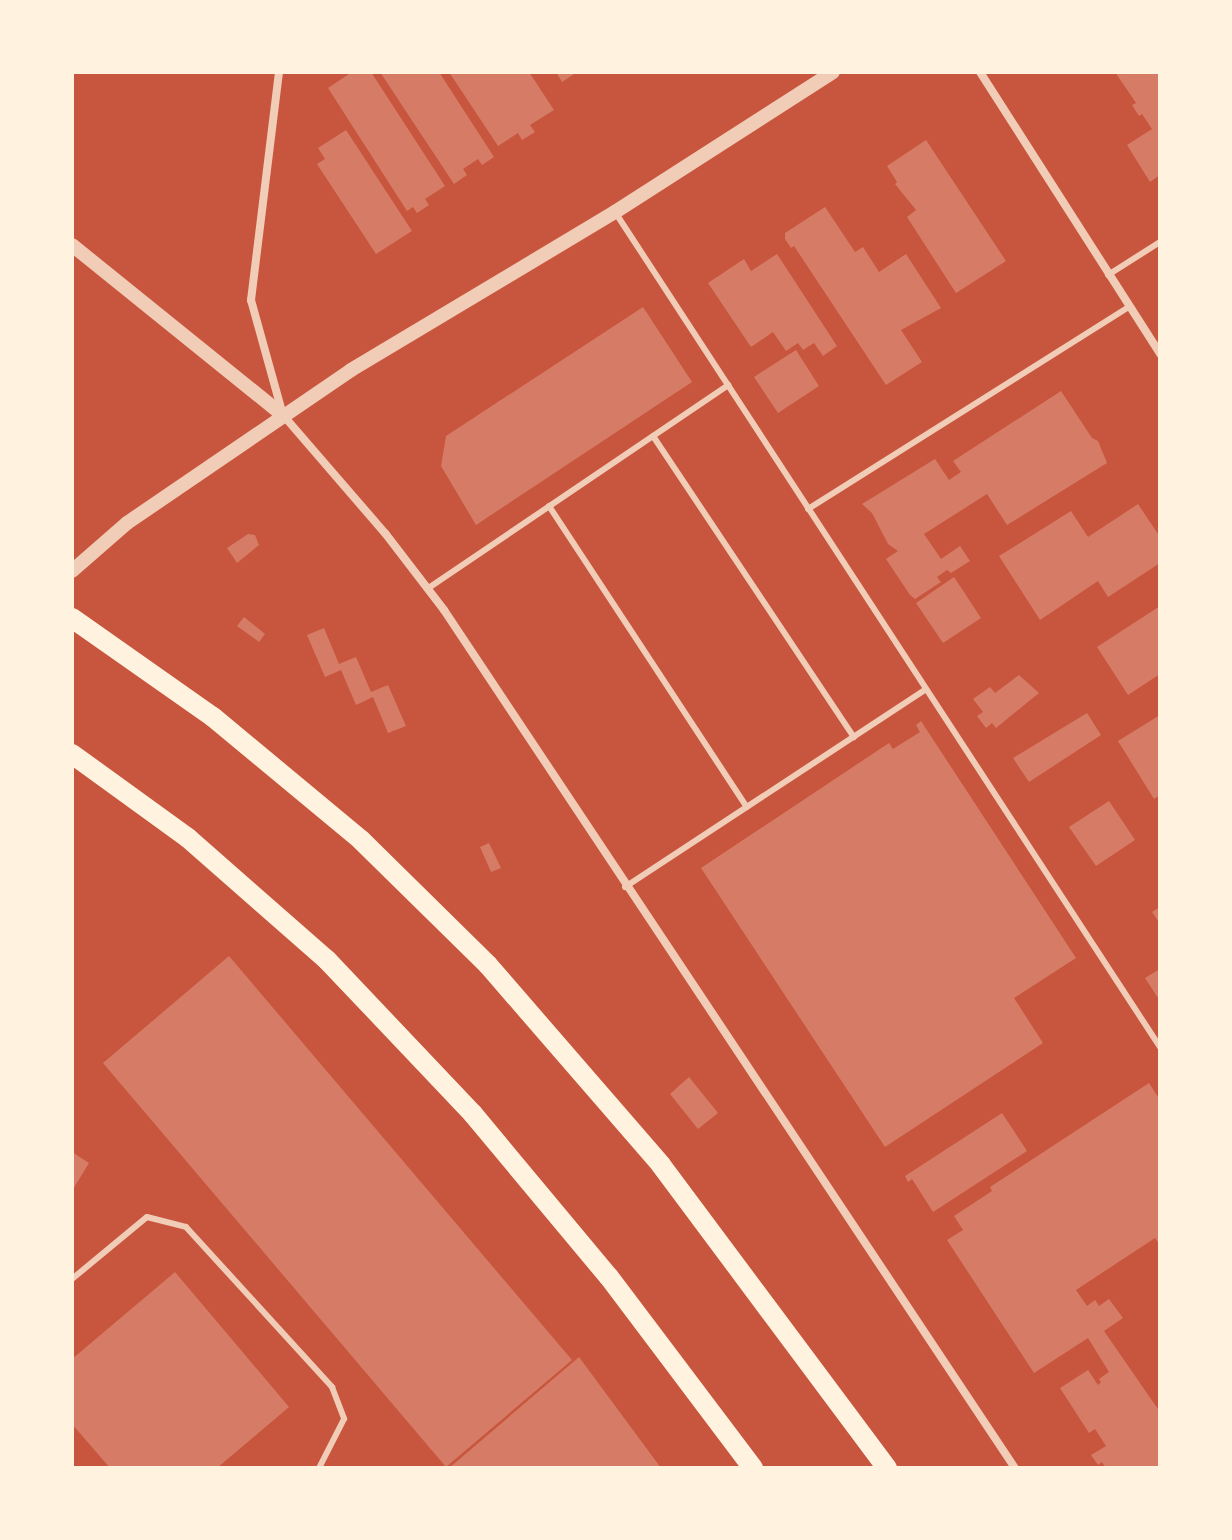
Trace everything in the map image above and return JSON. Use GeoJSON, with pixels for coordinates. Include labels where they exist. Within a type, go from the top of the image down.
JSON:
{"type":"FeatureCollection","features":[{"type":"Feature","properties":{"kind":"main road"},"geometry":{"type":"LineString","coordinates":[[72,618],[213,717],[336,819],[488,965],[661,1165],[887,1468]]}},
{"type":"Feature","properties":{"kind":"main road"},"geometry":{"type":"LineString","coordinates":[[72,754],[188,838],[327,960],[473,1114],[609,1277],[753,1468]]}},
{"type":"Feature","properties":{"kind":"street"},"geometry":{"type":"LineString","coordinates":[[279,72],[251,300],[283,415]]}},
{"type":"Feature","properties":{"kind":"street"},"geometry":{"type":"LineString","coordinates":[[72,571],[127,523],[351,370],[615,212],[833,72]]}},
{"type":"Feature","properties":{"kind":"street"},"geometry":{"type":"LineString","coordinates":[[980,72],[1160,354]]}},
{"type":"Feature","properties":{"kind":"street"},"geometry":{"type":"LineString","coordinates":[[72,245],[283,415],[385,533],[427,589],[1015,1468]]}},
{"type":"Feature","properties":{"kind":"lane"},"geometry":{"type":"LineString","coordinates":[[615,212],[1160,1047]]}},
{"type":"Feature","properties":{"kind":"lane"},"geometry":{"type":"LineString","coordinates":[[1108,275],[1160,242]]}},
{"type":"Feature","properties":{"kind":"lane"},"geometry":{"type":"LineString","coordinates":[[808,509],[1129,307]]}},
{"type":"Feature","properties":{"kind":"lane"},"geometry":{"type":"LineString","coordinates":[[427,589],[728,385]]}},
{"type":"Feature","properties":{"kind":"lane"},"geometry":{"type":"LineString","coordinates":[[653,436],[854,737]]}},
{"type":"Feature","properties":{"kind":"lane"},"geometry":{"type":"LineString","coordinates":[[549,506],[747,807]]}},
{"type":"Feature","properties":{"kind":"lane"},"geometry":{"type":"LineString","coordinates":[[625,887],[926,689]]}},
{"type":"Feature","properties":{"kind":"lane"},"geometry":{"type":"LineString","coordinates":[[72,1279],[147,1217],[186,1227],[332,1387],[344,1419],[319,1468]]}},
{"type":"Feature","properties":{"kind":"building"},"geometry":{"type":"Polygon","coordinates":[[[352,72],[371,72],[445,186],[425,199],[429,205],[417,213],[413,207],[407,211],[328,88],[352,72]]]}},
{"type":"Feature","properties":{"kind":"building"},"geometry":{"type":"Polygon","coordinates":[[[380,72],[439,72],[494,157],[482,165],[478,159],[463,169],[467,175],[454,184],[380,72]]]}},
{"type":"Feature","properties":{"kind":"building"},"geometry":{"type":"Polygon","coordinates":[[[449,72],[529,72],[554,110],[530,125],[535,132],[522,140],[518,133],[498,146],[449,72]]]}},
{"type":"Feature","properties":{"kind":"building"},"geometry":{"type":"Polygon","coordinates":[[[556,72],[577,72],[562,82],[556,72]]]}},
{"type":"Feature","properties":{"kind":"building"},"geometry":{"type":"Polygon","coordinates":[[[1115,72],[1160,72],[1160,175],[1150,182],[1127,145],[1152,129],[1142,114],[1139,116],[1132,105],[1136,103],[1115,72]]]}},
{"type":"Feature","properties":{"kind":"building"},"geometry":{"type":"Polygon","coordinates":[[[346,130],[412,231],[376,254],[317,164],[325,159],[318,148],[346,130]]]}},
{"type":"Feature","properties":{"kind":"building"},"geometry":{"type":"Polygon","coordinates":[[[926,140],[1006,261],[956,293],[907,217],[916,210],[895,184],[897,182],[887,166],[926,140]]]}},
{"type":"Feature","properties":{"kind":"building"},"geometry":{"type":"Polygon","coordinates":[[[825,207],[855,252],[863,247],[879,272],[906,254],[941,308],[901,330],[922,362],[886,385],[794,246],[791,248],[785,239],[785,233],[825,207]]]}},
{"type":"Feature","properties":{"kind":"building"},"geometry":{"type":"Polygon","coordinates":[[[777,254],[837,346],[823,356],[814,343],[803,350],[798,343],[786,351],[773,332],[751,347],[708,283],[744,259],[751,271],[777,254]]]}},
{"type":"Feature","properties":{"kind":"building"},"geometry":{"type":"Polygon","coordinates":[[[643,307],[692,382],[476,525],[441,466],[446,436],[643,307]]]}},
{"type":"Feature","properties":{"kind":"building"},"geometry":{"type":"Polygon","coordinates":[[[796,350],[819,386],[778,413],[754,377],[796,350]]]}},
{"type":"Feature","properties":{"kind":"building"},"geometry":{"type":"Polygon","coordinates":[[[1061,391],[1092,438],[1098,441],[1107,463],[1007,525],[987,494],[924,534],[941,559],[960,546],[970,561],[951,573],[947,570],[937,577],[941,582],[915,599],[886,559],[898,551],[888,544],[872,513],[862,504],[935,459],[949,480],[961,472],[953,461],[1061,391]]]}},
{"type":"Feature","properties":{"kind":"building"},"geometry":{"type":"Polygon","coordinates":[[[1138,504],[1160,537],[1160,563],[1108,597],[1098,581],[1040,620],[999,556],[1071,511],[1088,537],[1138,504]]]}},
{"type":"Feature","properties":{"kind":"building"},"geometry":{"type":"Polygon","coordinates":[[[248,534],[255,535],[259,545],[237,563],[227,548],[248,534]]]}},
{"type":"Feature","properties":{"kind":"building"},"geometry":{"type":"Polygon","coordinates":[[[954,577],[981,618],[943,643],[916,603],[954,577]]]}},
{"type":"Feature","properties":{"kind":"building"},"geometry":{"type":"Polygon","coordinates":[[[1160,606],[1160,674],[1128,695],[1097,647],[1160,606]]]}},
{"type":"Feature","properties":{"kind":"building"},"geometry":{"type":"Polygon","coordinates":[[[244,617],[265,634],[259,642],[237,626],[244,617]]]}},
{"type":"Feature","properties":{"kind":"building"},"geometry":{"type":"Polygon","coordinates":[[[324,628],[339,664],[356,657],[371,692],[388,685],[406,726],[388,733],[373,697],[356,705],[341,670],[325,677],[307,635],[324,628]]]}},
{"type":"Feature","properties":{"kind":"building"},"geometry":{"type":"Polygon","coordinates":[[[1019,675],[1039,693],[996,728],[992,723],[986,728],[977,716],[983,712],[973,699],[990,687],[995,693],[1019,675]]]}},
{"type":"Feature","properties":{"kind":"building"},"geometry":{"type":"Polygon","coordinates":[[[1087,713],[1101,735],[1029,782],[1013,758],[1087,713]]]}},
{"type":"Feature","properties":{"kind":"building"},"geometry":{"type":"Polygon","coordinates":[[[1160,715],[1160,795],[1154,799],[1118,741],[1160,715]]]}},
{"type":"Feature","properties":{"kind":"building"},"geometry":{"type":"Polygon","coordinates":[[[921,721],[1076,958],[1014,998],[1043,1043],[885,1147],[701,868],[889,743],[893,749],[920,732],[916,725],[921,721]]]}},
{"type":"Feature","properties":{"kind":"building"},"geometry":{"type":"Polygon","coordinates":[[[1109,801],[1135,840],[1096,866],[1069,827],[1109,801]]]}},
{"type":"Feature","properties":{"kind":"building"},"geometry":{"type":"Polygon","coordinates":[[[489,843],[501,868],[491,872],[480,847],[489,843]]]}},
{"type":"Feature","properties":{"kind":"building"},"geometry":{"type":"Polygon","coordinates":[[[1160,907],[1160,924],[1152,912],[1160,907]]]}},
{"type":"Feature","properties":{"kind":"building"},"geometry":{"type":"Polygon","coordinates":[[[229,956],[572,1360],[446,1467],[103,1063],[229,956]]]}},
{"type":"Feature","properties":{"kind":"building"},"geometry":{"type":"Polygon","coordinates":[[[1160,969],[1160,1001],[1145,978],[1160,969]]]}},
{"type":"Feature","properties":{"kind":"building"},"geometry":{"type":"Polygon","coordinates":[[[689,1077],[718,1113],[698,1129],[670,1094],[689,1077]]]}},
{"type":"Feature","properties":{"kind":"building"},"geometry":{"type":"Polygon","coordinates":[[[1149,1083],[1160,1100],[1160,1245],[1155,1238],[1076,1290],[1087,1306],[1095,1300],[1099,1306],[1109,1299],[1123,1318],[1104,1331],[1160,1412],[1160,1468],[1106,1468],[1102,1462],[1098,1465],[1091,1455],[1106,1446],[1095,1429],[1089,1433],[1060,1388],[1088,1370],[1098,1385],[1101,1382],[1099,1379],[1109,1372],[1088,1338],[1034,1373],[947,1240],[963,1230],[954,1216],[992,1191],[990,1187],[1149,1083]]]}},
{"type":"Feature","properties":{"kind":"building"},"geometry":{"type":"Polygon","coordinates":[[[1002,1113],[1027,1151],[933,1212],[912,1179],[908,1182],[905,1176],[1002,1113]]]}},
{"type":"Feature","properties":{"kind":"building"},"geometry":{"type":"Polygon","coordinates":[[[72,1152],[89,1163],[72,1191],[72,1152]]]}},
{"type":"Feature","properties":{"kind":"building"},"geometry":{"type":"Polygon","coordinates":[[[175,1272],[289,1407],[217,1468],[110,1468],[72,1424],[72,1359],[175,1272]]]}},
{"type":"Feature","properties":{"kind":"building"},"geometry":{"type":"Polygon","coordinates":[[[579,1357],[661,1468],[449,1468],[579,1357]]]}}]}
